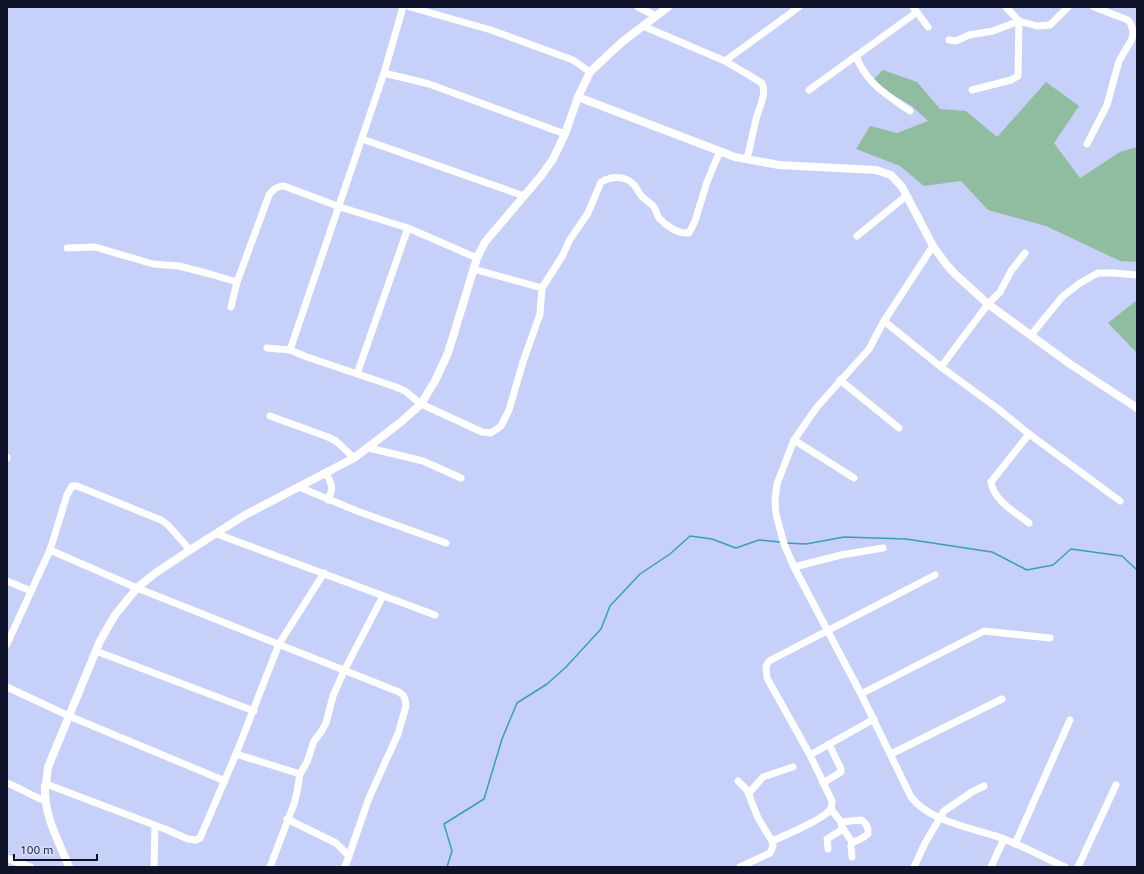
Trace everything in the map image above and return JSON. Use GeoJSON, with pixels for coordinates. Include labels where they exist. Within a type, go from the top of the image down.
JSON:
{"type":"FeatureCollection","features":[{"type":"Feature","properties":{"kind":"street"},"geometry":{"type":"LineString","coordinates":[[290,350],[340,207],[384,73],[403,7]]}},
{"type":"Feature","properties":{"kind":"street"},"geometry":{"type":"LineString","coordinates":[[410,7],[491,30],[574,60],[590,72]]}},
{"type":"Feature","properties":{"kind":"street"},"geometry":{"type":"LineString","coordinates":[[638,7],[656,16]]}},
{"type":"Feature","properties":{"kind":"street"},"geometry":{"type":"LineString","coordinates":[[69,867],[46,811],[45,786],[48,767],[100,641],[110,624],[137,588],[154,574],[245,515],[354,458],[369,448],[421,404],[436,381],[448,353],[473,269],[485,242],[545,171],[553,159],[565,134],[578,97],[590,72],[612,50],[668,7]]}},
{"type":"Feature","properties":{"kind":"street"},"geometry":{"type":"LineString","coordinates":[[725,61],[799,7]]}},
{"type":"Feature","properties":{"kind":"street"},"geometry":{"type":"LineString","coordinates":[[1006,7],[1020,21],[1037,26],[1050,25],[1068,7]]}},
{"type":"Feature","properties":{"kind":"street"},"geometry":{"type":"LineString","coordinates":[[1087,144],[1107,105],[1119,61],[1134,40],[1131,24],[1128,20],[1094,7]]}},
{"type":"Feature","properties":{"kind":"street"},"geometry":{"type":"LineString","coordinates":[[809,90],[915,10],[928,27]]}},
{"type":"Feature","properties":{"kind":"street"},"geometry":{"type":"LineString","coordinates":[[949,40],[956,41],[969,35],[993,31],[1020,21]]}},
{"type":"Feature","properties":{"kind":"street"},"geometry":{"type":"LineString","coordinates":[[972,90],[1011,80],[1018,76],[1020,21]]}},
{"type":"Feature","properties":{"kind":"street"},"geometry":{"type":"LineString","coordinates":[[643,26],[725,61],[761,81],[764,86],[763,96],[756,118],[747,159]]}},
{"type":"Feature","properties":{"kind":"street"},"geometry":{"type":"LineString","coordinates":[[856,56],[861,68],[879,90],[910,111]]}},
{"type":"Feature","properties":{"kind":"street"},"geometry":{"type":"LineString","coordinates":[[384,73],[429,84],[565,134]]}},
{"type":"Feature","properties":{"kind":"street"},"geometry":{"type":"LineString","coordinates":[[578,97],[735,157],[779,165],[882,171],[891,175],[897,180],[933,246],[955,274],[988,304],[1070,364],[1137,408]]}},
{"type":"Feature","properties":{"kind":"street"},"geometry":{"type":"LineString","coordinates":[[362,139],[524,196]]}},
{"type":"Feature","properties":{"kind":"street"},"geometry":{"type":"LineString","coordinates":[[267,348],[290,350],[308,358],[405,391],[421,404],[482,432],[491,433],[501,426],[509,410],[523,362],[540,314],[542,288],[569,241],[588,213],[601,182],[620,177],[631,182],[640,194],[655,208],[659,218],[671,228],[681,233],[689,233],[695,221],[707,182],[720,151]]}},
{"type":"Feature","properties":{"kind":"street"},"geometry":{"type":"LineString","coordinates":[[231,307],[237,282],[269,195],[272,190],[280,186],[284,186],[340,207],[408,228],[477,258]]}},
{"type":"Feature","properties":{"kind":"street"},"geometry":{"type":"LineString","coordinates":[[857,236],[906,196]]}},
{"type":"Feature","properties":{"kind":"street"},"geometry":{"type":"LineString","coordinates":[[357,374],[408,228]]}},
{"type":"Feature","properties":{"kind":"street"},"geometry":{"type":"LineString","coordinates":[[933,246],[884,321],[869,349],[817,407],[794,440],[777,484],[776,514],[784,541],[794,566],[874,719],[911,797],[921,808],[940,818],[1004,839],[1065,867]]}},
{"type":"Feature","properties":{"kind":"street"},"geometry":{"type":"LineString","coordinates":[[67,248],[95,247],[153,264],[179,266],[237,282]]}},
{"type":"Feature","properties":{"kind":"street"},"geometry":{"type":"LineString","coordinates":[[941,367],[988,304],[1000,292],[1011,271],[1025,254]]}},
{"type":"Feature","properties":{"kind":"street"},"geometry":{"type":"LineString","coordinates":[[473,269],[542,288]]}},
{"type":"Feature","properties":{"kind":"street"},"geometry":{"type":"LineString","coordinates":[[1031,335],[1062,296],[1080,283],[1098,273],[1137,275]]}},
{"type":"Feature","properties":{"kind":"street"},"geometry":{"type":"LineString","coordinates":[[884,321],[941,367],[1120,501]]}},
{"type":"Feature","properties":{"kind":"street"},"geometry":{"type":"LineString","coordinates":[[840,380],[898,428]]}},
{"type":"Feature","properties":{"kind":"street"},"geometry":{"type":"LineString","coordinates":[[270,416],[336,441],[354,458]]}},
{"type":"Feature","properties":{"kind":"street"},"geometry":{"type":"LineString","coordinates":[[1029,434],[991,482],[994,493],[1000,500],[1029,523]]}},
{"type":"Feature","properties":{"kind":"street"},"geometry":{"type":"LineString","coordinates":[[794,440],[854,478]]}},
{"type":"Feature","properties":{"kind":"street"},"geometry":{"type":"LineString","coordinates":[[369,448],[423,461],[461,478]]}},
{"type":"Feature","properties":{"kind":"street"},"geometry":{"type":"LineString","coordinates":[[326,473],[332,484],[332,489],[328,500]]}},
{"type":"Feature","properties":{"kind":"street"},"geometry":{"type":"LineString","coordinates":[[7,644],[50,550],[70,487],[75,485],[165,522],[190,550]]}},
{"type":"Feature","properties":{"kind":"street"},"geometry":{"type":"LineString","coordinates":[[299,487],[328,500],[446,543]]}},
{"type":"Feature","properties":{"kind":"street"},"geometry":{"type":"LineString","coordinates":[[217,534],[435,615]]}},
{"type":"Feature","properties":{"kind":"street"},"geometry":{"type":"LineString","coordinates":[[794,566],[841,555],[882,548]]}},
{"type":"Feature","properties":{"kind":"street"},"geometry":{"type":"LineString","coordinates":[[50,550],[137,588],[404,695],[406,698],[406,706],[398,734],[369,798],[345,867]]}},
{"type":"Feature","properties":{"kind":"street"},"geometry":{"type":"LineString","coordinates":[[46,784],[188,840],[196,840],[200,838],[254,711],[279,644],[324,573]]}},
{"type":"Feature","properties":{"kind":"street"},"geometry":{"type":"LineString","coordinates":[[772,841],[807,825],[831,809],[832,801],[810,755],[767,678],[766,666],[769,661],[828,632],[935,575]]}},
{"type":"Feature","properties":{"kind":"street"},"geometry":{"type":"LineString","coordinates":[[7,582],[31,591]]}},
{"type":"Feature","properties":{"kind":"street"},"geometry":{"type":"LineString","coordinates":[[270,867],[297,792],[300,774],[307,762],[314,741],[326,723],[333,696],[344,671],[383,596]]}},
{"type":"Feature","properties":{"kind":"street"},"geometry":{"type":"LineString","coordinates":[[861,694],[984,631],[1050,638]]}},
{"type":"Feature","properties":{"kind":"street"},"geometry":{"type":"LineString","coordinates":[[96,651],[254,711]]}},
{"type":"Feature","properties":{"kind":"street"},"geometry":{"type":"LineString","coordinates":[[7,687],[69,716],[225,781]]}},
{"type":"Feature","properties":{"kind":"street"},"geometry":{"type":"LineString","coordinates":[[891,754],[1002,699]]}},
{"type":"Feature","properties":{"kind":"street"},"geometry":{"type":"LineString","coordinates":[[810,755],[874,719]]}},
{"type":"Feature","properties":{"kind":"street"},"geometry":{"type":"LineString","coordinates":[[1015,844],[1070,720]]}},
{"type":"Feature","properties":{"kind":"street"},"geometry":{"type":"LineString","coordinates":[[823,783],[841,772],[830,744]]}},
{"type":"Feature","properties":{"kind":"street"},"geometry":{"type":"LineString","coordinates":[[236,754],[300,774]]}},
{"type":"Feature","properties":{"kind":"street"},"geometry":{"type":"LineString","coordinates":[[749,793],[763,777],[793,768]]}},
{"type":"Feature","properties":{"kind":"street"},"geometry":{"type":"LineString","coordinates":[[738,781],[749,793],[758,818],[772,841],[773,846],[770,853],[740,867]]}},
{"type":"Feature","properties":{"kind":"street"},"geometry":{"type":"LineString","coordinates":[[7,783],[17,786],[32,796],[45,801]]}},
{"type":"Feature","properties":{"kind":"street"},"geometry":{"type":"LineString","coordinates":[[1078,867],[1116,785]]}},
{"type":"Feature","properties":{"kind":"street"},"geometry":{"type":"LineString","coordinates":[[914,867],[925,843],[944,811],[951,805],[984,786]]}},
{"type":"Feature","properties":{"kind":"street"},"geometry":{"type":"LineString","coordinates":[[831,809],[841,822],[843,829],[852,842]]}},
{"type":"Feature","properties":{"kind":"street"},"geometry":{"type":"LineString","coordinates":[[288,819],[336,843],[349,856]]}},
{"type":"Feature","properties":{"kind":"street"},"geometry":{"type":"LineString","coordinates":[[841,822],[864,821],[868,829],[868,834],[858,841],[852,842]]}},
{"type":"Feature","properties":{"kind":"street"},"geometry":{"type":"LineString","coordinates":[[154,867],[155,826]]}},
{"type":"Feature","properties":{"kind":"street"},"geometry":{"type":"LineString","coordinates":[[828,849],[827,839],[843,829]]}},
{"type":"Feature","properties":{"kind":"street"},"geometry":{"type":"LineString","coordinates":[[991,867],[1004,839]]}},
{"type":"Feature","properties":{"kind":"street"},"geometry":{"type":"LineString","coordinates":[[852,842],[850,846],[852,857]]}},
{"type":"Feature","properties":{"kind":"street"},"geometry":{"type":"LineString","coordinates":[[7,858],[31,867]]}},
{"type":"Feature","properties":{"kind":"green space"},"geometry":{"type":"Polygon","coordinates":[[[883,70],[917,82],[940,109],[966,111],[997,137],[1046,82],[1079,106],[1054,143],[1080,178],[1120,152],[1137,147],[1137,262],[1120,261],[1046,226],[988,210],[961,181],[924,186],[900,166],[856,149],[870,126],[897,133],[928,121],[912,106],[871,82],[883,70]]]}},
{"type":"Feature","properties":{"kind":"green space"},"geometry":{"type":"Polygon","coordinates":[[[1137,300],[1137,353],[1108,323],[1137,300]]]}},
{"type":"Feature","properties":{"kind":"waterway"},"geometry":{"type":"LineString","coordinates":[[447,867],[452,851],[444,824],[484,799],[502,739],[517,703],[547,684],[566,667],[601,629],[610,606],[640,574],[670,554],[690,536],[712,539],[736,548],[759,540],[780,542]]}},
{"type":"Feature","properties":{"kind":"waterway"},"geometry":{"type":"LineString","coordinates":[[786,543],[806,544],[844,537],[906,539],[992,552],[1027,570],[1053,565],[1071,549],[1122,556],[1137,570]]}}]}
